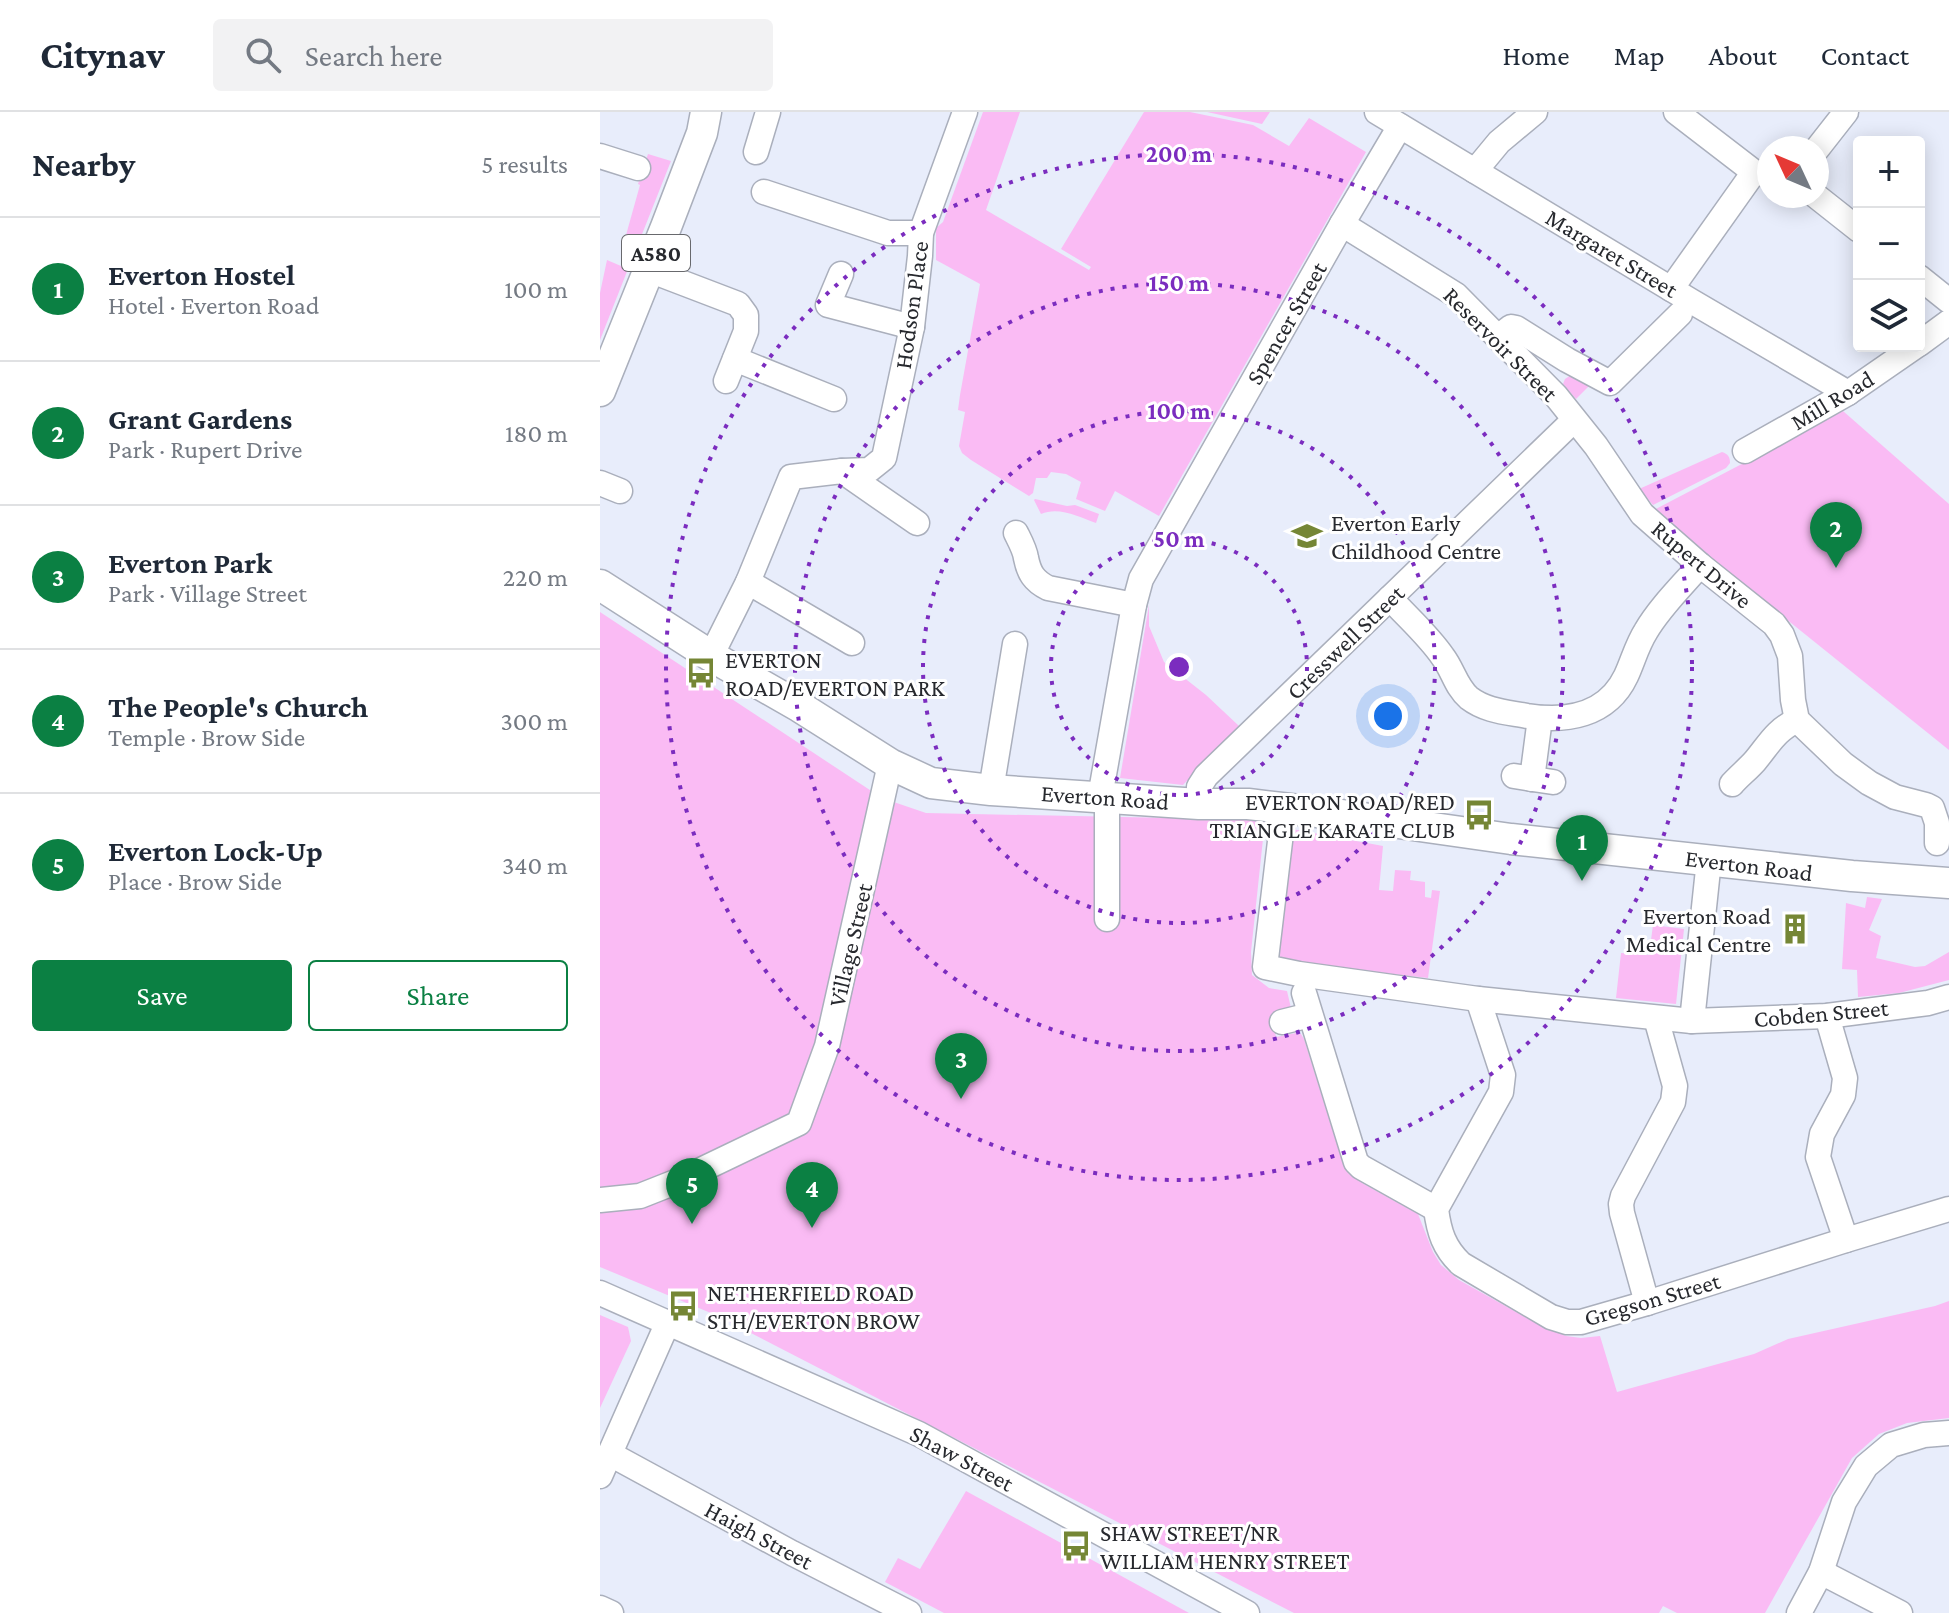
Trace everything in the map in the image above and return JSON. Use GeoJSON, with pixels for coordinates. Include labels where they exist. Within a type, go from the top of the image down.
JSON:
{"type":"FeatureCollection","features":[{"type":"Feature","properties":{"kind":"main road","name":"A580"},"geometry":{"type":"LineString","coordinates":[[600,391],[702,133],[706,112]]}},
{"type":"Feature","properties":{"kind":"main road","name":"Everton Road"},"geometry":{"type":"LineString","coordinates":[[600,585],[890,764],[931,783],[1199,804],[1248,804],[1511,839],[1852,876],[1949,883]]}},
{"type":"Feature","properties":{"kind":"street"},"geometry":{"type":"LineString","coordinates":[[756,152],[768,112]]}},
{"type":"Feature","properties":{"kind":"street","name":"Hodson Place"},"geometry":{"type":"LineString","coordinates":[[748,582],[791,477],[869,470],[884,458],[912,327],[921,233],[965,112]]}},
{"type":"Feature","properties":{"kind":"street","name":"Margaret Street"},"geometry":{"type":"LineString","coordinates":[[1377,112],[1848,393]]}},
{"type":"Feature","properties":{"kind":"street"},"geometry":{"type":"LineString","coordinates":[[1475,171],[1499,142],[1535,112]]}},
{"type":"Feature","properties":{"kind":"street"},"geometry":{"type":"LineString","coordinates":[[1676,112],[1757,169]]}},
{"type":"Feature","properties":{"kind":"street"},"geometry":{"type":"LineString","coordinates":[[1827,136],[1846,112]]}},
{"type":"Feature","properties":{"kind":"street","name":"Spencer Street"},"geometry":{"type":"LineString","coordinates":[[1107,919],[1104,797],[1134,605],[1141,579],[1400,126]]}},
{"type":"Feature","properties":{"kind":"street"},"geometry":{"type":"LineString","coordinates":[[600,156],[638,168]]}},
{"type":"Feature","properties":{"kind":"street"},"geometry":{"type":"LineString","coordinates":[[1671,289],[1757,179]]}},
{"type":"Feature","properties":{"kind":"street"},"geometry":{"type":"LineString","coordinates":[[764,192],[888,233],[921,233]]}},
{"type":"Feature","properties":{"kind":"street"},"geometry":{"type":"LineString","coordinates":[[1829,206],[1853,225]]}},
{"type":"Feature","properties":{"kind":"street","name":"Reservoir Street"},"geometry":{"type":"LineString","coordinates":[[1342,224],[1451,291],[1556,396],[1574,420]]}},
{"type":"Feature","properties":{"kind":"street"},"geometry":{"type":"LineString","coordinates":[[649,270],[738,304],[746,315],[746,331],[730,370],[834,399]]}},
{"type":"Feature","properties":{"kind":"street"},"geometry":{"type":"LineString","coordinates":[[841,274],[828,305],[912,327]]}},
{"type":"Feature","properties":{"kind":"street"},"geometry":{"type":"LineString","coordinates":[[1923,280],[1949,301]]}},
{"type":"Feature","properties":{"kind":"street"},"geometry":{"type":"LineString","coordinates":[[1498,337],[1511,327],[1516,328],[1610,383],[1680,314]]}},
{"type":"Feature","properties":{"kind":"street","name":"Mill Road"},"geometry":{"type":"LineString","coordinates":[[1925,340],[1949,322]]}},
{"type":"Feature","properties":{"kind":"street","name":"Mill Road"},"geometry":{"type":"LineString","coordinates":[[1745,451],[1848,393],[1908,352]]}},
{"type":"Feature","properties":{"kind":"street"},"geometry":{"type":"LineString","coordinates":[[1544,384],[1567,360]]}},
{"type":"Feature","properties":{"kind":"street","name":"Rupert Drive"},"geometry":{"type":"LineString","coordinates":[[1574,420],[1596,446],[1642,514],[1700,565],[1767,617],[1782,635],[1790,656],[1797,720]]}},
{"type":"Feature","properties":{"kind":"street","name":"Cresswell Street"},"geometry":{"type":"LineString","coordinates":[[1199,804],[1199,787],[1206,776],[1574,420]]}},
{"type":"Feature","properties":{"kind":"street"},"geometry":{"type":"LineString","coordinates":[[842,471],[917,523]]}},
{"type":"Feature","properties":{"kind":"street"},"geometry":{"type":"LineString","coordinates":[[1016,533],[1026,556],[1028,570],[1039,584],[1134,605]]}},
{"type":"Feature","properties":{"kind":"street"},"geometry":{"type":"LineString","coordinates":[[1390,598],[1443,657],[1458,685],[1471,699],[1488,709],[1540,718],[1576,717],[1607,702],[1621,686],[1653,619],[1700,565]]}},
{"type":"Feature","properties":{"kind":"street"},"geometry":{"type":"LineString","coordinates":[[711,656],[748,582],[852,643]]}},
{"type":"Feature","properties":{"kind":"street"},"geometry":{"type":"LineString","coordinates":[[991,790],[1015,644]]}},
{"type":"Feature","properties":{"kind":"street"},"geometry":{"type":"LineString","coordinates":[[1533,779],[1540,718]]}},
{"type":"Feature","properties":{"kind":"street"},"geometry":{"type":"LineString","coordinates":[[1732,784],[1742,772],[1760,770],[1770,739],[1780,729],[1797,720],[1843,764],[1869,783],[1895,797],[1932,808],[1937,823],[1935,843]]}},
{"type":"Feature","properties":{"kind":"street","name":"Village Street"},"geometry":{"type":"LineString","coordinates":[[600,1200],[640,1196],[799,1123],[827,1046],[890,764]]}},
{"type":"Feature","properties":{"kind":"street","name":"Cobden Street"},"geometry":{"type":"LineString","coordinates":[[1284,808],[1265,967],[1478,999],[1692,1021],[1827,1016],[1928,1003],[1949,997]]}},
{"type":"Feature","properties":{"kind":"street"},"geometry":{"type":"LineString","coordinates":[[1692,1021],[1709,860]]}},
{"type":"Feature","properties":{"kind":"street"},"geometry":{"type":"LineString","coordinates":[[1282,1022],[1307,1004],[1356,1162],[1436,1209],[1501,1092],[1503,1075],[1478,999]]}},
{"type":"Feature","properties":{"kind":"street"},"geometry":{"type":"LineString","coordinates":[[1827,1016],[1845,1078],[1843,1095],[1822,1134],[1818,1157],[1846,1240]]}},
{"type":"Feature","properties":{"kind":"street"},"geometry":{"type":"LineString","coordinates":[[1647,1303],[1621,1204],[1673,1102],[1675,1086],[1656,1018]]}},
{"type":"Feature","properties":{"kind":"street","name":"Gregson Street"},"geometry":{"type":"LineString","coordinates":[[1436,1209],[1443,1242],[1461,1264],[1551,1317],[1567,1322],[1581,1322],[1647,1303],[1949,1209]]}},
{"type":"Feature","properties":{"kind":"street","name":"Shaw Street"},"geometry":{"type":"LineString","coordinates":[[600,1293],[919,1434],[1237,1611]]}},
{"type":"Feature","properties":{"kind":"street"},"geometry":{"type":"LineString","coordinates":[[605,1465],[668,1322]]}},
{"type":"Feature","properties":{"kind":"street"},"geometry":{"type":"LineString","coordinates":[[1799,1613],[1821,1572],[1844,1502],[1866,1466],[1891,1445],[1924,1435],[1949,1433]]}},
{"type":"Feature","properties":{"kind":"street","name":"Haigh Street"},"geometry":{"type":"LineString","coordinates":[[605,1465],[792,1553],[909,1613]]}},
{"type":"Feature","properties":{"kind":"street"},"geometry":{"type":"LineString","coordinates":[[1821,1572],[1900,1613]]}},
{"type":"Feature","properties":{"kind":"street"},"geometry":{"type":"LineString","coordinates":[[600,1608],[611,1613]]}},
{"type":"Feature","properties":{"kind":"shaded area"},"geometry":{"type":"Polygon","coordinates":[[[983,112],[1020,112],[986,210],[1089,270],[1091,267],[1061,249],[1144,112],[1190,112],[1253,125],[1289,146],[1309,118],[1366,152],[1159,516],[1115,491],[1105,511],[1076,499],[1081,482],[1066,474],[1051,472],[1047,478],[1036,478],[1033,493],[1029,496],[962,453],[959,446],[965,412],[958,410],[980,284],[936,260],[936,228],[943,222],[983,112]]]}},
{"type":"Feature","properties":{"kind":"shaded area"},"geometry":{"type":"Polygon","coordinates":[[[1207,112],[1270,112],[1262,124],[1207,112]]]}},
{"type":"Feature","properties":{"kind":"shaded area"},"geometry":{"type":"Polygon","coordinates":[[[648,154],[671,161],[633,257],[621,253],[648,154]]]}},
{"type":"Feature","properties":{"kind":"shaded area"},"geometry":{"type":"Polygon","coordinates":[[[607,260],[628,269],[600,340],[600,293],[607,260]]]}},
{"type":"Feature","properties":{"kind":"shaded area"},"geometry":{"type":"Polygon","coordinates":[[[1571,375],[1589,386],[1576,399],[1563,384],[1571,375]]]}},
{"type":"Feature","properties":{"kind":"shaded area"},"geometry":{"type":"Polygon","coordinates":[[[1843,411],[1949,504],[1949,750],[1652,511],[1843,411]]]}},
{"type":"Feature","properties":{"kind":"shaded area"},"geometry":{"type":"Polygon","coordinates":[[[1722,452],[1730,459],[1726,468],[1653,505],[1639,489],[1722,452]]]}},
{"type":"Feature","properties":{"kind":"shaded area"},"geometry":{"type":"Polygon","coordinates":[[[1035,499],[1075,505],[1099,514],[1096,523],[1062,512],[1041,514],[1035,499]]]}},
{"type":"Feature","properties":{"kind":"shaded area"},"geometry":{"type":"Polygon","coordinates":[[[1149,605],[1149,626],[1164,662],[1239,726],[1183,785],[1120,778],[1149,605]]]}},
{"type":"Feature","properties":{"kind":"shaded area"},"geometry":{"type":"Polygon","coordinates":[[[600,612],[882,798],[926,813],[1265,820],[1251,952],[1252,975],[1269,988],[1287,991],[1291,1008],[1272,1015],[1276,1037],[1301,1034],[1344,1167],[1362,1183],[1418,1214],[1441,1265],[1459,1280],[1536,1323],[1566,1336],[1600,1336],[1617,1392],[1754,1354],[1788,1339],[1949,1301],[1949,1418],[1907,1423],[1879,1434],[1852,1458],[1765,1613],[1677,1613],[1663,1606],[1659,1613],[1294,1613],[718,1316],[600,1267],[600,612]]]}},
{"type":"Feature","properties":{"kind":"shaded area"},"geometry":{"type":"Polygon","coordinates":[[[1292,829],[1383,846],[1379,890],[1393,891],[1395,870],[1411,871],[1410,880],[1425,882],[1425,897],[1431,898],[1432,890],[1440,891],[1428,978],[1278,961],[1292,829]]]}},
{"type":"Feature","properties":{"kind":"shaded area"},"geometry":{"type":"Polygon","coordinates":[[[1867,897],[1882,899],[1869,930],[1881,936],[1876,958],[1915,967],[1925,966],[1949,952],[1949,980],[1899,993],[1858,997],[1857,970],[1842,969],[1846,903],[1865,908],[1867,897]]]}},
{"type":"Feature","properties":{"kind":"shaded area"},"geometry":{"type":"Polygon","coordinates":[[[1653,925],[1684,929],[1676,1004],[1616,998],[1621,953],[1649,955],[1653,925]]]}},
{"type":"Feature","properties":{"kind":"shaded area"},"geometry":{"type":"Polygon","coordinates":[[[600,1315],[628,1327],[631,1341],[600,1408],[600,1315]]]}},
{"type":"Feature","properties":{"kind":"shaded area"},"geometry":{"type":"Polygon","coordinates":[[[966,1491],[1189,1613],[944,1613],[885,1582],[898,1558],[920,1569],[966,1491]]]}},
{"type":"Feature","properties":{"kind":"place","name":"Everton Early Childhood Centre"},"geometry":{"type":"Point","coordinates":[1307,536]}},
{"type":"Feature","properties":{"kind":"place","name":"Grant Gardens"},"geometry":{"type":"Point","coordinates":[1836,568]}},
{"type":"Feature","properties":{"kind":"place","name":"EVERTON ROAD/EVERTON PARK"},"geometry":{"type":"Point","coordinates":[701,673]}},
{"type":"Feature","properties":{"kind":"place","name":"EVERTON ROAD/RED TRIANGLE KARATE CLUB"},"geometry":{"type":"Point","coordinates":[1479,815]}},
{"type":"Feature","properties":{"kind":"place","name":"Everton Hostel"},"geometry":{"type":"Point","coordinates":[1582,881]}},
{"type":"Feature","properties":{"kind":"place","name":"Everton Road Medical Centre"},"geometry":{"type":"Point","coordinates":[1795,929]}},
{"type":"Feature","properties":{"kind":"place","name":"Everton Park"},"geometry":{"type":"Point","coordinates":[961,1099]}},
{"type":"Feature","properties":{"kind":"place","name":"Everton Lock-Up"},"geometry":{"type":"Point","coordinates":[692,1224]}},
{"type":"Feature","properties":{"kind":"place","name":"The People's Church"},"geometry":{"type":"Point","coordinates":[812,1228]}},
{"type":"Feature","properties":{"kind":"place","name":"NETHERFIELD ROAD STH/EVERTON BROW"},"geometry":{"type":"Point","coordinates":[683,1306]}},
{"type":"Feature","properties":{"kind":"place","name":"SHAW STREET/NR WILLIAM HENRY STREET"},"geometry":{"type":"Point","coordinates":[1076,1546]}}]}
